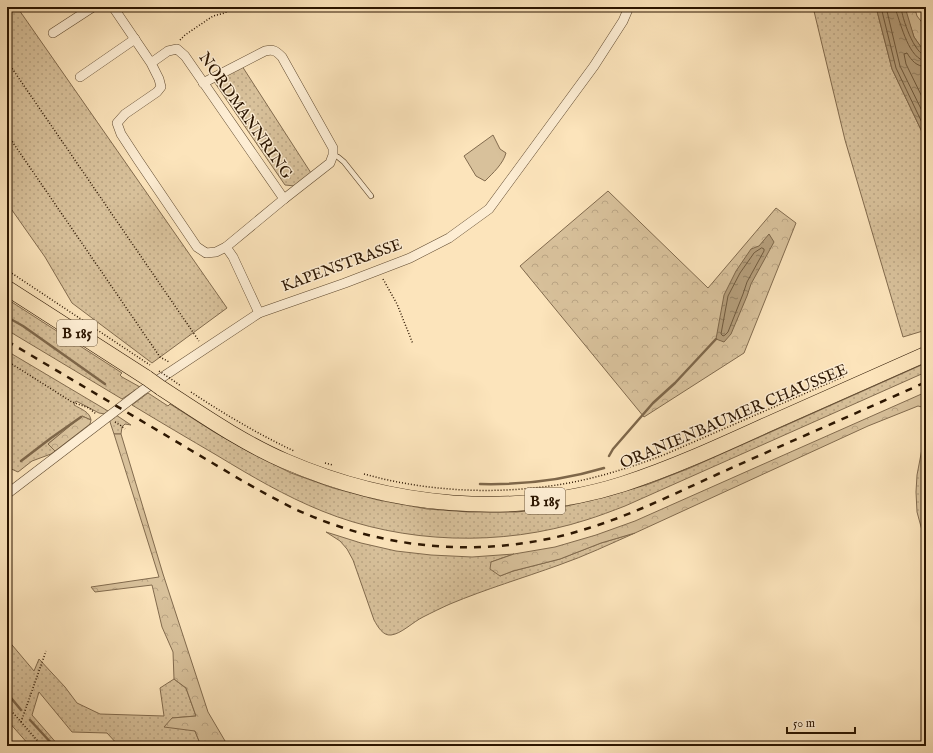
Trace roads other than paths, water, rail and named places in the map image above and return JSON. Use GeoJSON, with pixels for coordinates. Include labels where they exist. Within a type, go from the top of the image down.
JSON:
{"type":"FeatureCollection","features":[{"type":"Feature","properties":{"kind":"main road","name":"ORANIENBAUMER CHAUSSEE"},"geometry":{"type":"LineString","coordinates":[[7,288],[153,372],[246,442],[285,461],[328,477],[382,493],[456,504],[509,504],[547,500],[576,496],[622,484],[690,459],[926,354]]}},
{"type":"Feature","properties":{"kind":"street"},"geometry":{"type":"LineString","coordinates":[[53,34],[93,7]]}},
{"type":"Feature","properties":{"kind":"street","name":"NORDMANNRING"},"geometry":{"type":"LineString","coordinates":[[113,7],[152,62],[161,87],[157,92],[125,114],[117,123],[121,134],[197,247],[206,253],[216,252],[226,247],[284,198],[185,56],[177,49],[168,51],[152,62]]}},
{"type":"Feature","properties":{"kind":"street","name":"KAPENSTRASSE"},"geometry":{"type":"LineString","coordinates":[[7,494],[131,398],[259,313],[345,283],[410,258],[449,238],[489,209],[594,66],[623,21],[629,7]]}},
{"type":"Feature","properties":{"kind":"street"},"geometry":{"type":"LineString","coordinates":[[80,77],[135,39]]}},
{"type":"Feature","properties":{"kind":"street"},"geometry":{"type":"LineString","coordinates":[[204,83],[265,51],[272,50],[282,57],[333,148],[333,155],[330,163],[284,198]]}},
{"type":"Feature","properties":{"kind":"street"},"geometry":{"type":"LineString","coordinates":[[226,247],[233,257],[259,313]]}},
{"type":"Feature","properties":{"kind":"lane"},"geometry":{"type":"LineString","coordinates":[[333,155],[344,162],[371,196]]}},
{"type":"Feature","properties":{"kind":"water"},"geometry":{"type":"Polygon","coordinates":[[[876,7],[905,7],[914,37],[926,54],[926,142],[892,69],[876,7]]]}},
{"type":"Feature","properties":{"kind":"water"},"geometry":{"type":"Polygon","coordinates":[[[769,234],[774,242],[751,284],[731,334],[724,342],[716,339],[724,295],[736,271],[751,249],[759,246],[769,234]]]}},
{"type":"Feature","properties":{"kind":"waterway"},"geometry":{"type":"LineString","coordinates":[[7,317],[23,326],[105,384]]}},
{"type":"Feature","properties":{"kind":"waterway"},"geometry":{"type":"LineString","coordinates":[[609,456],[613,449],[653,403],[675,383],[716,339]]}},
{"type":"Feature","properties":{"kind":"waterway"},"geometry":{"type":"LineString","coordinates":[[21,461],[81,417]]}},
{"type":"Feature","properties":{"kind":"waterway"},"geometry":{"type":"LineString","coordinates":[[480,484],[511,484],[558,479],[604,468]]}},
{"type":"Feature","properties":{"kind":"waterway"},"geometry":{"type":"LineString","coordinates":[[7,693],[21,710]]}},
{"type":"Feature","properties":{"kind":"waterway"},"geometry":{"type":"LineString","coordinates":[[30,720],[54,746]]}},
{"type":"Feature","properties":{"kind":"railway"},"geometry":{"type":"LineString","coordinates":[[7,341],[241,480],[297,510],[349,530],[417,544],[452,547],[486,547],[521,544],[589,528],[655,503],[926,382]]}}]}
